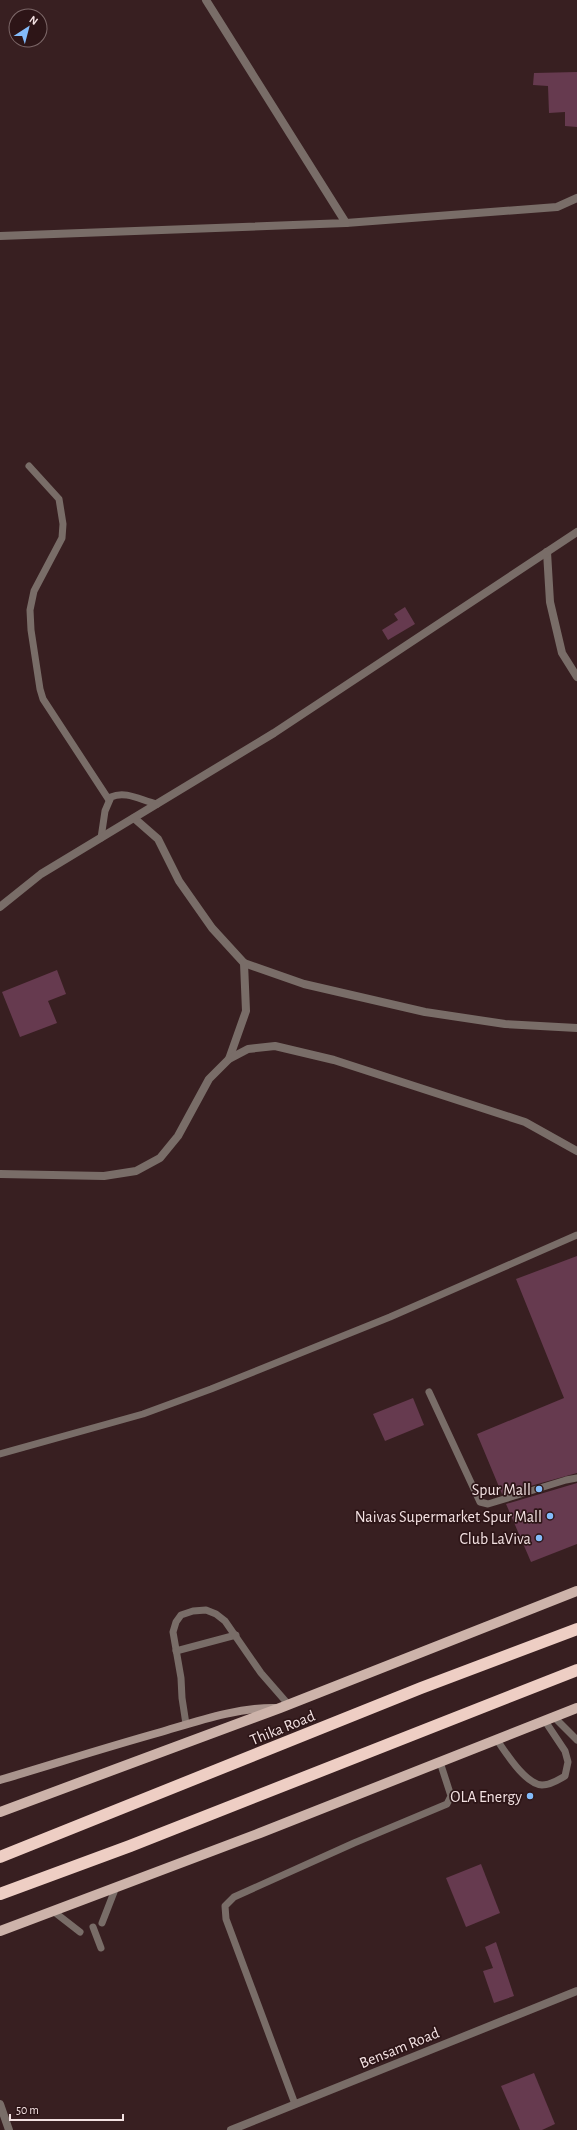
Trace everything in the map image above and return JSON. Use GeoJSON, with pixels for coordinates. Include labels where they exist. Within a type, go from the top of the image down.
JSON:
{"type":"FeatureCollection","features":[{"type":"Feature","properties":{"kind":"highway","name":"Thika Road"},"geometry":{"type":"LineString","coordinates":[[0,1857],[421,1688],[577,1629]]}},
{"type":"Feature","properties":{"kind":"highway"},"geometry":{"type":"LineString","coordinates":[[0,1894],[130,1846],[577,1670]]}},
{"type":"Feature","properties":{"kind":"main road","name":"Thika Road"},"geometry":{"type":"LineString","coordinates":[[0,1812],[284,1706],[577,1591]]}},
{"type":"Feature","properties":{"kind":"main road"},"geometry":{"type":"LineString","coordinates":[[0,1931],[498,1740],[577,1708]]}},
{"type":"Feature","properties":{"kind":"street"},"geometry":{"type":"LineString","coordinates":[[206,0],[346,223]]}},
{"type":"Feature","properties":{"kind":"street"},"geometry":{"type":"LineString","coordinates":[[0,236],[346,223],[557,207],[577,198]]}},
{"type":"Feature","properties":{"kind":"street"},"geometry":{"type":"LineString","coordinates":[[0,907],[41,874],[274,733],[577,532]]}},
{"type":"Feature","properties":{"kind":"street"},"geometry":{"type":"LineString","coordinates":[[547,552],[550,602],[562,653],[577,677]]}},
{"type":"Feature","properties":{"kind":"street"},"geometry":{"type":"LineString","coordinates":[[134,818],[158,839],[179,881],[212,928],[244,963],[304,984],[425,1012],[505,1024],[577,1028]]}},
{"type":"Feature","properties":{"kind":"street"},"geometry":{"type":"LineString","coordinates":[[228,1059],[246,1011],[244,963]]}},
{"type":"Feature","properties":{"kind":"street"},"geometry":{"type":"LineString","coordinates":[[0,1174],[104,1176],[136,1171],[160,1158],[178,1136],[209,1079],[228,1059],[248,1049],[275,1046],[334,1060],[525,1122],[577,1151]]}},
{"type":"Feature","properties":{"kind":"street"},"geometry":{"type":"LineString","coordinates":[[0,1780],[186,1724],[249,1709],[284,1706]]}},
{"type":"Feature","properties":{"kind":"street","name":"Bensam Road"},"geometry":{"type":"LineString","coordinates":[[231,2130],[577,1990]]}},
{"type":"Feature","properties":{"kind":"street"},"geometry":{"type":"LineString","coordinates":[[0,2104],[9,2130]]}},
{"type":"Feature","properties":{"kind":"lane"},"geometry":{"type":"LineString","coordinates":[[29,466],[59,499],[63,524],[62,538],[34,591],[30,610],[31,630],[40,689],[43,699],[109,800]]}},
{"type":"Feature","properties":{"kind":"lane"},"geometry":{"type":"LineString","coordinates":[[101,838],[104,811],[109,800],[117,794],[125,794],[157,804]]}},
{"type":"Feature","properties":{"kind":"lane"},"geometry":{"type":"LineString","coordinates":[[0,1454],[144,1414],[211,1389],[390,1317],[577,1235]]}},
{"type":"Feature","properties":{"kind":"lane"},"geometry":{"type":"LineString","coordinates":[[429,1392],[480,1502],[488,1504],[577,1478]]}},
{"type":"Feature","properties":{"kind":"lane"},"geometry":{"type":"LineString","coordinates":[[186,1724],[181,1678],[173,1632],[176,1622],[181,1615],[193,1611],[206,1610],[216,1614],[236,1635],[284,1706]]}},
{"type":"Feature","properties":{"kind":"lane"},"geometry":{"type":"LineString","coordinates":[[176,1651],[236,1635]]}},
{"type":"Feature","properties":{"kind":"lane"},"geometry":{"type":"LineString","coordinates":[[498,1740],[513,1762],[528,1779],[542,1785],[556,1782],[565,1776],[568,1762],[549,1719]]}},
{"type":"Feature","properties":{"kind":"lane"},"geometry":{"type":"LineString","coordinates":[[549,1719],[577,1740]]}},
{"type":"Feature","properties":{"kind":"lane"},"geometry":{"type":"LineString","coordinates":[[295,2104],[226,1919],[225,1906],[234,1897],[354,1843],[447,1804],[450,1796],[440,1762]]}},
{"type":"Feature","properties":{"kind":"lane"},"geometry":{"type":"LineString","coordinates":[[102,1923],[116,1887]]}},
{"type":"Feature","properties":{"kind":"lane"},"geometry":{"type":"LineString","coordinates":[[54,1911],[80,1932]]}},
{"type":"Feature","properties":{"kind":"lane"},"geometry":{"type":"LineString","coordinates":[[93,1926],[101,1948]]}},
{"type":"Feature","properties":{"kind":"building"},"geometry":{"type":"Polygon","coordinates":[[[577,72],[577,127],[565,126],[565,112],[549,113],[548,86],[533,85],[534,73],[577,72]]]}},
{"type":"Feature","properties":{"kind":"building"},"geometry":{"type":"Polygon","coordinates":[[[405,607],[415,624],[388,640],[382,630],[398,620],[394,614],[405,607]]]}},
{"type":"Feature","properties":{"kind":"building"},"geometry":{"type":"Polygon","coordinates":[[[57,970],[66,994],[48,1001],[57,1023],[20,1037],[2,992],[57,970]]]}},
{"type":"Feature","properties":{"kind":"building"},"geometry":{"type":"Polygon","coordinates":[[[577,1256],[577,1473],[502,1494],[477,1434],[564,1398],[516,1279],[577,1256]]]}},
{"type":"Feature","properties":{"kind":"building"},"geometry":{"type":"Polygon","coordinates":[[[413,1398],[424,1425],[385,1441],[373,1414],[413,1398]]]}},
{"type":"Feature","properties":{"kind":"building"},"geometry":{"type":"Polygon","coordinates":[[[577,1483],[577,1544],[531,1562],[506,1504],[577,1483]]]}},
{"type":"Feature","properties":{"kind":"building"},"geometry":{"type":"Polygon","coordinates":[[[481,1864],[500,1913],[466,1927],[446,1878],[481,1864]]]}},
{"type":"Feature","properties":{"kind":"building"},"geometry":{"type":"Polygon","coordinates":[[[496,1942],[514,1996],[494,2003],[483,1971],[493,1968],[485,1947],[496,1942]]]}},
{"type":"Feature","properties":{"kind":"building"},"geometry":{"type":"Polygon","coordinates":[[[534,2073],[555,2124],[542,2130],[520,2130],[501,2086],[534,2073]]]}},
{"type":"Feature","properties":{"kind":"place","name":"Spur Mall"},"geometry":{"type":"Point","coordinates":[539,1489]}},
{"type":"Feature","properties":{"kind":"place","name":"Naivas Supermarket Spur Mall"},"geometry":{"type":"Point","coordinates":[550,1516]}},
{"type":"Feature","properties":{"kind":"place","name":"Club LaViva"},"geometry":{"type":"Point","coordinates":[539,1538]}},
{"type":"Feature","properties":{"kind":"place","name":"OLA Energy"},"geometry":{"type":"Point","coordinates":[530,1796]}}]}
